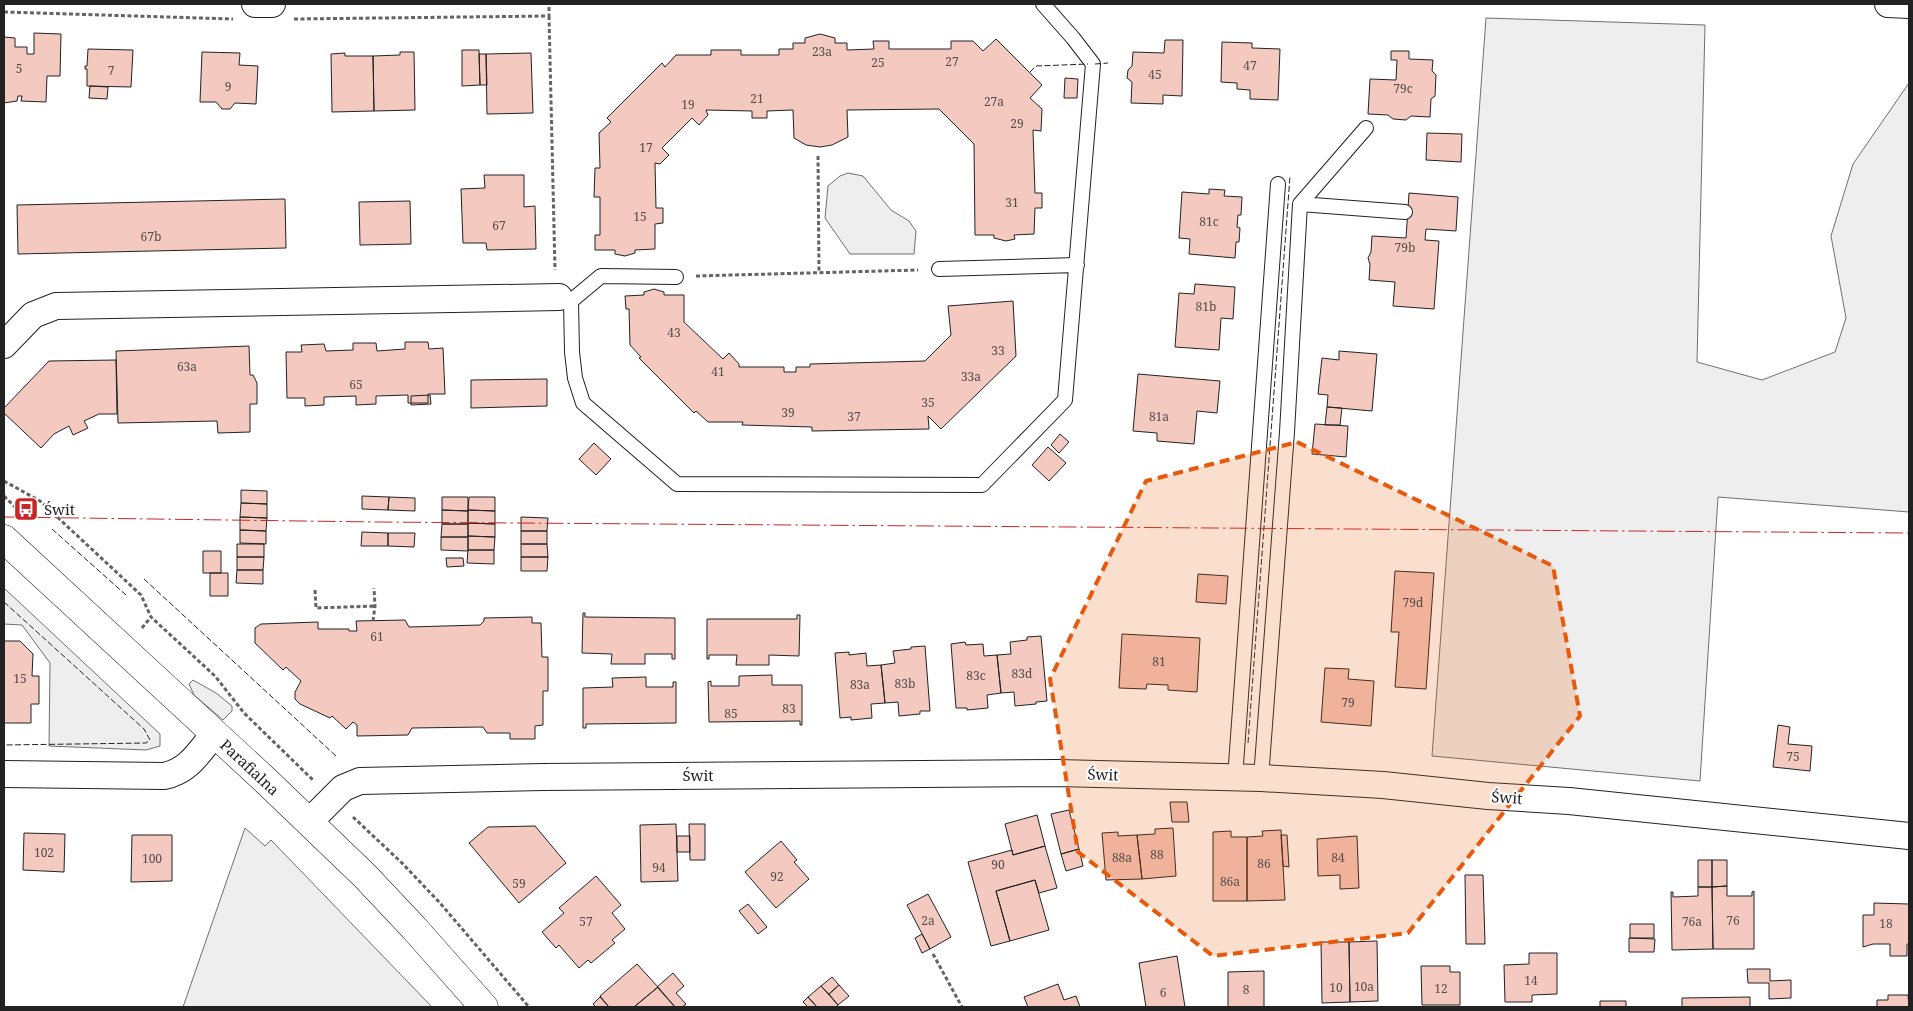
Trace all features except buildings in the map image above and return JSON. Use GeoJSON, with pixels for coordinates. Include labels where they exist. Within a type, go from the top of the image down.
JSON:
{"type":"FeatureCollection","features":[{"type":"Feature","properties":{"kind":"street"},"geometry":{"type":"LineString","coordinates":[[255,4],[272,4]]}},
{"type":"Feature","properties":{"kind":"street"},"geometry":{"type":"LineString","coordinates":[[1888,4],[1909,5]]}},
{"type":"Feature","properties":{"kind":"street"},"geometry":{"type":"LineString","coordinates":[[4,345],[33,315],[56,306],[562,292]]}},
{"type":"Feature","properties":{"kind":"street","name":"Parafialna"},"geometry":{"type":"LineString","coordinates":[[4,539],[365,876],[484,1007]]}},
{"type":"Feature","properties":{"kind":"street"},"geometry":{"type":"LineString","coordinates":[[4,774],[164,776],[176,774],[184,770],[214,734]]}},
{"type":"Feature","properties":{"kind":"street","name":"Świt"},"geometry":{"type":"LineString","coordinates":[[309,822],[343,788],[360,781],[474,778],[1057,773],[1261,778],[1383,785],[1488,796],[1570,801],[1909,836]]}},
{"type":"Feature","properties":{"kind":"lane"},"geometry":{"type":"LineString","coordinates":[[676,277],[601,276],[562,292],[575,378],[583,403],[677,484],[982,485],[1065,400],[1093,64],[1073,38],[1042,4]]}},
{"type":"Feature","properties":{"kind":"lane"},"geometry":{"type":"LineString","coordinates":[[1261,778],[1287,432],[1300,204],[1366,128]]}},
{"type":"Feature","properties":{"kind":"lane"},"geometry":{"type":"LineString","coordinates":[[1235,778],[1278,184]]}},
{"type":"Feature","properties":{"kind":"lane"},"geometry":{"type":"LineString","coordinates":[[1300,204],[1405,212]]}},
{"type":"Feature","properties":{"kind":"lane"},"geometry":{"type":"LineString","coordinates":[[939,269],[1076,265]]}},
{"type":"Feature","properties":{"kind":"path"},"geometry":{"type":"LineString","coordinates":[[549,16],[562,292]]}},
{"type":"Feature","properties":{"kind":"path"},"geometry":{"type":"LineString","coordinates":[[818,156],[819,273]]}},
{"type":"Feature","properties":{"kind":"path"},"geometry":{"type":"LineString","coordinates":[[676,277],[939,269]]}},
{"type":"Feature","properties":{"kind":"path"},"geometry":{"type":"LineString","coordinates":[[4,481],[40,501],[141,595],[151,617],[215,676],[244,713],[402,863],[440,903],[529,1007]]}},
{"type":"Feature","properties":{"kind":"path"},"geometry":{"type":"LineString","coordinates":[[373,621],[375,606],[374,588]]}},
{"type":"Feature","properties":{"kind":"path"},"geometry":{"type":"LineString","coordinates":[[315,590],[316,608],[375,606]]}},
{"type":"Feature","properties":{"kind":"path"},"geometry":{"type":"LineString","coordinates":[[933,954],[962,1007]]}},
{"type":"Feature","properties":{"kind":"highlighted area"},"geometry":{"type":"Polygon","coordinates":[[[1297,442],[1553,566],[1580,716],[1408,933],[1213,956],[1078,852],[1050,679],[1146,481],[1297,442]]]}},
{"type":"Feature","properties":{"kind":"shaded area"},"geometry":{"type":"Polygon","coordinates":[[[1486,18],[1705,25],[1697,362],[1762,380],[1835,352],[1846,318],[1831,236],[1853,164],[1909,83],[1909,512],[1718,497],[1700,781],[1432,756],[1486,18]]]}},
{"type":"Feature","properties":{"kind":"shaded area"},"geometry":{"type":"Polygon","coordinates":[[[848,173],[863,176],[891,210],[909,221],[916,231],[914,254],[850,254],[825,218],[828,186],[840,176],[848,173]]]}},
{"type":"Feature","properties":{"kind":"shaded area"},"geometry":{"type":"Polygon","coordinates":[[[4,588],[160,734],[160,746],[146,750],[49,746],[50,663],[22,625],[4,624],[4,588]]]}},
{"type":"Feature","properties":{"kind":"shaded area"},"geometry":{"type":"Polygon","coordinates":[[[193,680],[216,693],[232,706],[232,711],[223,720],[194,695],[189,684],[193,680]]]}},
{"type":"Feature","properties":{"kind":"shaded area"},"geometry":{"type":"Polygon","coordinates":[[[245,828],[265,846],[271,840],[432,1007],[183,1007],[245,828]]]}},
{"type":"Feature","properties":{"kind":"fence"},"geometry":{"type":"LineString","coordinates":[[1095,64],[1108,63]]}},
{"type":"Feature","properties":{"kind":"fence"},"geometry":{"type":"LineString","coordinates":[[1030,72],[1036,66],[1088,64]]}},
{"type":"Feature","properties":{"kind":"fence"},"geometry":{"type":"LineString","coordinates":[[1248,743],[1290,176]]}},
{"type":"Feature","properties":{"kind":"fence"},"geometry":{"type":"LineString","coordinates":[[22,504],[34,511]]}},
{"type":"Feature","properties":{"kind":"fence"},"geometry":{"type":"LineString","coordinates":[[52,529],[126,595]]}},
{"type":"Feature","properties":{"kind":"fence"},"geometry":{"type":"LineString","coordinates":[[144,579],[336,756]]}},
{"type":"Feature","properties":{"kind":"fence"},"geometry":{"type":"LineString","coordinates":[[4,602],[144,729],[150,740],[146,743],[4,745]]}},
{"type":"Feature","properties":{"kind":"power"},"geometry":{"type":"LineString","coordinates":[[4,517],[376,522],[1909,533]]}},
{"type":"Feature","properties":{"kind":"place","name":"Świt"},"geometry":{"type":"Point","coordinates":[26,509]}}]}
